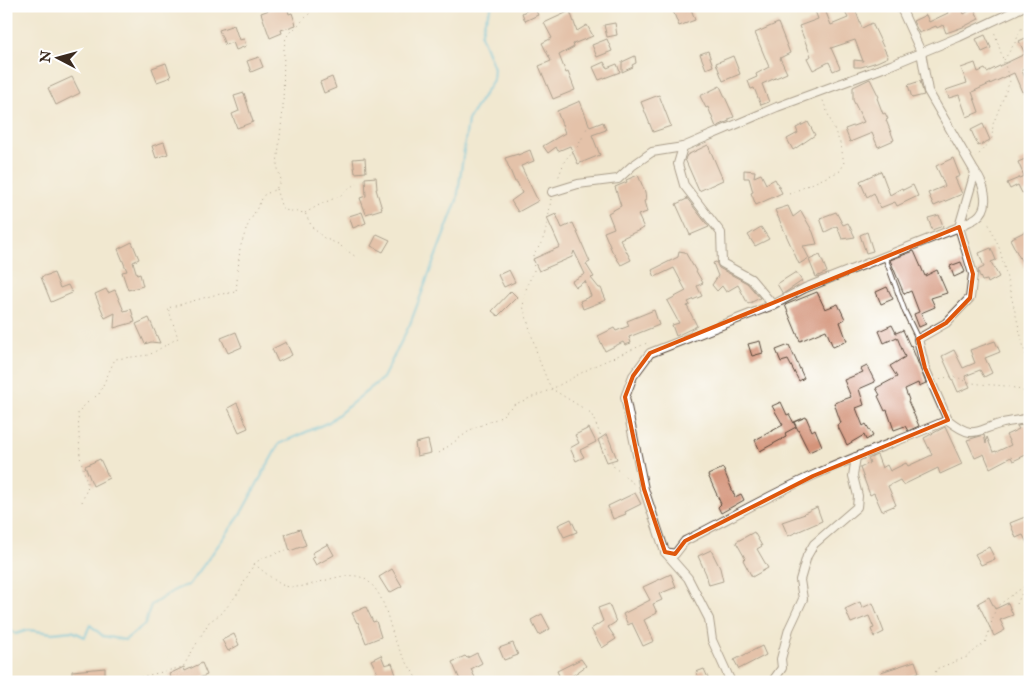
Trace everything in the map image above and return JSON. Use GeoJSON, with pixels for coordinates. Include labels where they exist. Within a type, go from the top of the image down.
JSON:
{"type":"FeatureCollection","features":[{"type":"Feature","properties":{"kind":"street"},"geometry":{"type":"LineString","coordinates":[[732,682],[712,640],[709,620],[688,578],[665,552],[644,489],[625,397],[633,376],[650,354],[773,305],[805,288],[959,227],[976,218],[983,211],[985,198],[982,181],[928,91],[921,52],[900,6]]}},
{"type":"Feature","properties":{"kind":"street"},"geometry":{"type":"LineString","coordinates":[[552,192],[578,184],[618,179],[652,152],[683,147],[777,107],[921,52],[1025,6]]}},
{"type":"Feature","properties":{"kind":"street"},"geometry":{"type":"LineString","coordinates":[[683,147],[678,164],[684,185],[721,233],[722,263],[751,279],[773,305]]}},
{"type":"Feature","properties":{"kind":"street"},"geometry":{"type":"LineString","coordinates":[[976,172],[959,227],[973,274],[970,298],[946,323],[918,339],[925,368],[948,420],[962,431],[973,433],[1000,424],[1030,418]]}},
{"type":"Feature","properties":{"kind":"street"},"geometry":{"type":"LineString","coordinates":[[665,552],[675,554],[685,541],[813,476],[948,420]]}},
{"type":"Feature","properties":{"kind":"street"},"geometry":{"type":"LineString","coordinates":[[772,682],[782,668],[781,659],[788,629],[803,599],[800,580],[807,556],[814,544],[857,507],[858,496],[853,476],[856,457]]}},
{"type":"Feature","properties":{"kind":"lane"},"geometry":{"type":"LineString","coordinates":[[885,257],[905,312],[918,339]]}},
{"type":"Feature","properties":{"kind":"path"},"geometry":{"type":"LineString","coordinates":[[82,502],[88,486],[80,457],[78,412],[99,394],[115,359],[149,355],[178,338],[168,308],[214,295],[236,292],[240,248],[247,227],[264,195],[276,189],[281,180],[277,165],[283,110],[284,48],[286,38],[317,6]]}},
{"type":"Feature","properties":{"kind":"path"},"geometry":{"type":"LineString","coordinates":[[1003,61],[1016,41],[1030,10]]}},
{"type":"Feature","properties":{"kind":"path"},"geometry":{"type":"LineString","coordinates":[[971,164],[992,138],[993,124],[1010,80],[991,22]]}},
{"type":"Feature","properties":{"kind":"path"},"geometry":{"type":"LineString","coordinates":[[789,194],[840,171],[844,164],[841,145],[832,127],[820,91]]}},
{"type":"Feature","properties":{"kind":"path"},"geometry":{"type":"LineString","coordinates":[[587,128],[578,146],[565,160],[552,192],[545,232],[539,249],[533,254],[534,272],[527,284],[523,306],[539,360],[552,389],[591,413],[614,467],[632,483],[644,489]]}},
{"type":"Feature","properties":{"kind":"path"},"geometry":{"type":"LineString","coordinates":[[276,189],[284,210],[305,213],[320,204],[340,196],[352,186],[361,182]]}},
{"type":"Feature","properties":{"kind":"path"},"geometry":{"type":"LineString","coordinates":[[983,211],[1000,250],[1030,373]]}},
{"type":"Feature","properties":{"kind":"path"},"geometry":{"type":"LineString","coordinates":[[305,213],[312,227],[324,238],[338,244],[356,257]]}},
{"type":"Feature","properties":{"kind":"path"},"geometry":{"type":"LineString","coordinates":[[439,453],[472,429],[501,417],[512,406],[552,389],[594,366],[647,343],[650,354]]}},
{"type":"Feature","properties":{"kind":"path"},"geometry":{"type":"LineString","coordinates":[[931,382],[953,375],[971,383],[1000,384],[1012,387],[1030,396]]}},
{"type":"Feature","properties":{"kind":"path"},"geometry":{"type":"LineString","coordinates":[[1030,468],[1027,492],[1030,497]]}},
{"type":"Feature","properties":{"kind":"path"},"geometry":{"type":"LineString","coordinates":[[116,682],[183,667],[209,622],[222,613],[239,592],[254,564],[262,558],[286,550]]}},
{"type":"Feature","properties":{"kind":"path"},"geometry":{"type":"LineString","coordinates":[[254,564],[285,586],[307,586],[355,575],[369,582],[382,599],[398,646],[418,682]]}},
{"type":"Feature","properties":{"kind":"path"},"geometry":{"type":"LineString","coordinates":[[1017,604],[1026,584],[1026,569],[1030,566]]}},
{"type":"Feature","properties":{"kind":"path"},"geometry":{"type":"LineString","coordinates":[[934,682],[936,669],[967,657],[986,642],[996,607],[1030,582]]}},
{"type":"Feature","properties":{"kind":"highlighted area"},"geometry":{"type":"Polygon","coordinates":[[[959,227],[973,274],[970,298],[946,323],[918,339],[925,368],[948,420],[813,476],[685,541],[675,554],[665,552],[644,489],[625,397],[633,376],[650,353],[959,227]]]}},
{"type":"Feature","properties":{"kind":"building"},"geometry":{"type":"Polygon","coordinates":[[[280,6],[287,6],[289,14],[292,13],[296,25],[281,30],[282,33],[270,38],[261,13],[280,6]]]}},
{"type":"Feature","properties":{"kind":"building"},"geometry":{"type":"Polygon","coordinates":[[[671,6],[690,6],[695,20],[679,26],[671,6]]]}},
{"type":"Feature","properties":{"kind":"building"},"geometry":{"type":"Polygon","coordinates":[[[842,6],[854,6],[862,28],[872,23],[888,57],[861,67],[854,67],[854,60],[863,61],[855,40],[831,48],[840,68],[833,71],[829,62],[813,70],[807,58],[811,56],[799,26],[818,19],[814,8],[825,10],[831,25],[848,18],[842,6]]]}},
{"type":"Feature","properties":{"kind":"building"},"geometry":{"type":"Polygon","coordinates":[[[945,6],[961,6],[964,14],[974,8],[979,19],[946,33],[943,25],[919,33],[913,21],[926,15],[929,22],[948,13],[945,6]]]}},
{"type":"Feature","properties":{"kind":"building"},"geometry":{"type":"Polygon","coordinates":[[[534,7],[538,15],[525,21],[522,13],[534,7]]]}},
{"type":"Feature","properties":{"kind":"building"},"geometry":{"type":"Polygon","coordinates":[[[570,11],[577,31],[587,25],[593,36],[573,44],[574,47],[559,55],[575,90],[553,99],[539,66],[551,61],[542,43],[552,38],[544,23],[570,11]]]}},
{"type":"Feature","properties":{"kind":"building"},"geometry":{"type":"Polygon","coordinates":[[[615,23],[617,35],[607,37],[604,25],[615,23]]]}},
{"type":"Feature","properties":{"kind":"building"},"geometry":{"type":"Polygon","coordinates":[[[778,23],[790,53],[780,58],[787,73],[762,84],[769,102],[761,105],[754,88],[751,89],[748,81],[757,77],[756,74],[769,67],[755,33],[778,23]]]}},
{"type":"Feature","properties":{"kind":"building"},"geometry":{"type":"Polygon","coordinates":[[[234,25],[239,40],[244,39],[246,46],[236,50],[233,42],[225,45],[219,30],[234,25]]]}},
{"type":"Feature","properties":{"kind":"building"},"geometry":{"type":"Polygon","coordinates":[[[985,35],[991,48],[982,52],[976,39],[985,35]]]}},
{"type":"Feature","properties":{"kind":"building"},"geometry":{"type":"Polygon","coordinates":[[[1030,36],[1030,66],[1022,70],[1029,89],[1022,92],[1014,73],[972,92],[979,112],[967,117],[959,95],[949,98],[946,90],[967,83],[961,68],[975,63],[978,72],[985,69],[987,72],[1025,54],[1019,41],[1030,36]]]}},
{"type":"Feature","properties":{"kind":"building"},"geometry":{"type":"Polygon","coordinates":[[[607,39],[612,51],[597,57],[592,45],[607,39]]]}},
{"type":"Feature","properties":{"kind":"building"},"geometry":{"type":"Polygon","coordinates":[[[708,51],[713,66],[706,69],[700,54],[708,51]]]}},
{"type":"Feature","properties":{"kind":"building"},"geometry":{"type":"Polygon","coordinates":[[[635,56],[636,63],[632,65],[633,67],[622,72],[622,62],[635,56]]]}},
{"type":"Feature","properties":{"kind":"building"},"geometry":{"type":"Polygon","coordinates":[[[733,56],[740,74],[723,81],[716,63],[733,56]]]}},
{"type":"Feature","properties":{"kind":"building"},"geometry":{"type":"Polygon","coordinates":[[[259,57],[263,67],[251,72],[247,61],[259,57]]]}},
{"type":"Feature","properties":{"kind":"building"},"geometry":{"type":"Polygon","coordinates":[[[604,62],[607,68],[617,64],[620,72],[599,80],[593,67],[604,62]]]}},
{"type":"Feature","properties":{"kind":"building"},"geometry":{"type":"Polygon","coordinates":[[[166,63],[171,77],[157,82],[152,68],[166,63]]]}},
{"type":"Feature","properties":{"kind":"building"},"geometry":{"type":"Polygon","coordinates":[[[72,77],[80,93],[56,105],[48,88],[72,77]]]}},
{"type":"Feature","properties":{"kind":"building"},"geometry":{"type":"Polygon","coordinates":[[[332,77],[336,88],[324,93],[320,82],[332,77]]]}},
{"type":"Feature","properties":{"kind":"building"},"geometry":{"type":"Polygon","coordinates":[[[870,79],[879,97],[877,98],[883,114],[885,113],[888,119],[886,120],[894,140],[878,147],[872,133],[850,142],[845,129],[864,122],[853,100],[853,87],[870,79]]]}},
{"type":"Feature","properties":{"kind":"building"},"geometry":{"type":"Polygon","coordinates":[[[920,81],[924,95],[912,98],[908,85],[920,81]]]}},
{"type":"Feature","properties":{"kind":"building"},"geometry":{"type":"Polygon","coordinates":[[[720,86],[734,117],[716,127],[708,107],[706,108],[700,96],[720,86]]]}},
{"type":"Feature","properties":{"kind":"building"},"geometry":{"type":"Polygon","coordinates":[[[244,93],[253,122],[237,128],[232,114],[239,111],[234,96],[244,93]]]}},
{"type":"Feature","properties":{"kind":"building"},"geometry":{"type":"Polygon","coordinates":[[[659,95],[671,126],[653,132],[641,102],[659,95]]]}},
{"type":"Feature","properties":{"kind":"building"},"geometry":{"type":"Polygon","coordinates":[[[580,101],[590,127],[603,122],[606,130],[592,135],[600,155],[578,164],[570,146],[558,151],[556,147],[548,153],[543,146],[565,133],[557,111],[580,101]]]}},
{"type":"Feature","properties":{"kind":"building"},"geometry":{"type":"Polygon","coordinates":[[[808,122],[815,135],[793,150],[787,139],[798,133],[796,128],[808,122]]]}},
{"type":"Feature","properties":{"kind":"building"},"geometry":{"type":"Polygon","coordinates":[[[983,124],[990,140],[978,146],[971,130],[983,124]]]}},
{"type":"Feature","properties":{"kind":"building"},"geometry":{"type":"Polygon","coordinates":[[[164,142],[168,154],[156,158],[152,146],[164,142]]]}},
{"type":"Feature","properties":{"kind":"building"},"geometry":{"type":"Polygon","coordinates":[[[708,145],[723,180],[699,191],[685,159],[687,155],[708,145]]]}},
{"type":"Feature","properties":{"kind":"building"},"geometry":{"type":"Polygon","coordinates":[[[530,150],[534,161],[521,166],[538,201],[518,212],[511,201],[522,193],[505,158],[530,150]]]}},
{"type":"Feature","properties":{"kind":"building"},"geometry":{"type":"Polygon","coordinates":[[[1030,157],[1030,190],[1022,193],[1018,185],[1010,189],[1007,183],[1024,176],[1018,162],[1030,157]]]}},
{"type":"Feature","properties":{"kind":"building"},"geometry":{"type":"Polygon","coordinates":[[[365,158],[366,172],[355,173],[353,159],[365,158]]]}},
{"type":"Feature","properties":{"kind":"building"},"geometry":{"type":"Polygon","coordinates":[[[953,158],[960,176],[955,178],[962,194],[934,206],[928,193],[945,186],[936,166],[953,158]]]}},
{"type":"Feature","properties":{"kind":"building"},"geometry":{"type":"Polygon","coordinates":[[[744,170],[755,171],[754,177],[761,174],[766,184],[775,179],[782,193],[756,205],[751,193],[753,192],[749,178],[744,178],[744,170]]]}},
{"type":"Feature","properties":{"kind":"building"},"geometry":{"type":"Polygon","coordinates":[[[881,171],[890,195],[902,188],[903,190],[913,185],[918,196],[897,206],[895,202],[880,208],[874,193],[867,197],[860,181],[881,171]]]}},
{"type":"Feature","properties":{"kind":"building"},"geometry":{"type":"Polygon","coordinates":[[[638,175],[646,200],[644,201],[647,212],[638,215],[644,228],[620,239],[631,260],[621,265],[612,251],[604,232],[614,228],[608,213],[621,206],[615,187],[638,175]]]}},
{"type":"Feature","properties":{"kind":"building"},"geometry":{"type":"Polygon","coordinates":[[[376,177],[376,189],[382,209],[366,214],[360,198],[366,196],[365,178],[376,177]]]}},
{"type":"Feature","properties":{"kind":"building"},"geometry":{"type":"Polygon","coordinates":[[[686,197],[709,227],[690,235],[676,204],[687,199],[686,197]]]}},
{"type":"Feature","properties":{"kind":"building"},"geometry":{"type":"Polygon","coordinates":[[[788,206],[793,217],[801,211],[813,232],[817,244],[803,246],[809,258],[799,264],[775,210],[788,206]]]}},
{"type":"Feature","properties":{"kind":"building"},"geometry":{"type":"Polygon","coordinates":[[[362,212],[366,223],[353,228],[349,216],[362,212]]]}},
{"type":"Feature","properties":{"kind":"building"},"geometry":{"type":"Polygon","coordinates":[[[836,212],[843,225],[848,223],[855,237],[842,239],[837,226],[825,232],[820,218],[836,212]]]}},
{"type":"Feature","properties":{"kind":"building"},"geometry":{"type":"Polygon","coordinates":[[[556,214],[562,228],[573,223],[590,262],[586,264],[594,277],[591,278],[601,288],[606,300],[583,309],[580,301],[591,296],[585,281],[576,287],[572,281],[585,274],[574,251],[572,257],[539,271],[533,259],[560,247],[547,218],[556,214]]]}},
{"type":"Feature","properties":{"kind":"building"},"geometry":{"type":"Polygon","coordinates":[[[939,215],[943,226],[932,230],[928,218],[939,215]]]}},
{"type":"Feature","properties":{"kind":"building"},"geometry":{"type":"Polygon","coordinates":[[[761,227],[769,239],[755,246],[748,235],[761,227]]]}},
{"type":"Feature","properties":{"kind":"building"},"geometry":{"type":"Polygon","coordinates":[[[1030,229],[1030,278],[1010,239],[1030,229]]]}},
{"type":"Feature","properties":{"kind":"building"},"geometry":{"type":"Polygon","coordinates":[[[867,232],[873,251],[866,253],[860,235],[867,232]]]}},
{"type":"Feature","properties":{"kind":"building"},"geometry":{"type":"Polygon","coordinates":[[[377,234],[390,240],[383,252],[371,246],[377,234]]]}},
{"type":"Feature","properties":{"kind":"building"},"geometry":{"type":"Polygon","coordinates":[[[132,242],[139,259],[133,262],[137,275],[140,274],[143,286],[128,290],[122,272],[127,271],[118,249],[132,242]]]}},
{"type":"Feature","properties":{"kind":"building"},"geometry":{"type":"Polygon","coordinates":[[[991,248],[996,260],[991,262],[999,277],[988,283],[987,280],[982,281],[979,274],[978,270],[984,267],[979,253],[991,248]]]}},
{"type":"Feature","properties":{"kind":"building"},"geometry":{"type":"Polygon","coordinates":[[[679,251],[685,252],[703,283],[697,286],[702,296],[688,302],[690,305],[687,306],[697,326],[676,336],[672,325],[679,323],[667,301],[686,291],[674,268],[655,277],[652,270],[678,257],[679,251]]]}},
{"type":"Feature","properties":{"kind":"building"},"geometry":{"type":"Polygon","coordinates":[[[914,251],[925,276],[937,270],[947,293],[931,298],[935,307],[921,313],[926,324],[919,327],[914,314],[919,312],[911,291],[904,294],[890,260],[914,251]]]}},
{"type":"Feature","properties":{"kind":"building"},"geometry":{"type":"Polygon","coordinates":[[[820,255],[827,272],[816,277],[809,260],[820,255]]]}},
{"type":"Feature","properties":{"kind":"building"},"geometry":{"type":"Polygon","coordinates":[[[716,262],[719,268],[747,283],[760,298],[748,304],[738,285],[726,292],[722,286],[717,291],[712,285],[718,276],[713,263],[716,262]]]}},
{"type":"Feature","properties":{"kind":"building"},"geometry":{"type":"Polygon","coordinates":[[[961,262],[965,272],[954,277],[950,266],[961,262]]]}},
{"type":"Feature","properties":{"kind":"building"},"geometry":{"type":"Polygon","coordinates":[[[509,270],[515,282],[504,287],[498,275],[509,270]]]}},
{"type":"Feature","properties":{"kind":"building"},"geometry":{"type":"Polygon","coordinates":[[[796,272],[802,281],[783,294],[777,284],[796,272]]]}},
{"type":"Feature","properties":{"kind":"building"},"geometry":{"type":"Polygon","coordinates":[[[54,273],[60,288],[68,285],[72,293],[51,302],[41,277],[54,273]]]}},
{"type":"Feature","properties":{"kind":"building"},"geometry":{"type":"Polygon","coordinates":[[[887,287],[893,299],[881,304],[876,292],[887,287]]]}},
{"type":"Feature","properties":{"kind":"building"},"geometry":{"type":"Polygon","coordinates":[[[106,289],[108,293],[115,290],[124,311],[131,309],[135,322],[114,328],[115,313],[105,318],[95,294],[106,289]]]}},
{"type":"Feature","properties":{"kind":"building"},"geometry":{"type":"Polygon","coordinates":[[[511,291],[517,297],[498,316],[492,311],[511,291]]]}},
{"type":"Feature","properties":{"kind":"building"},"geometry":{"type":"Polygon","coordinates":[[[817,292],[825,309],[838,304],[845,319],[840,322],[847,341],[833,347],[826,330],[800,341],[785,305],[817,292]]]}},
{"type":"Feature","properties":{"kind":"building"},"geometry":{"type":"Polygon","coordinates":[[[654,310],[659,325],[629,337],[631,343],[625,345],[623,342],[605,351],[598,336],[614,328],[616,331],[629,326],[627,321],[654,310]]]}},
{"type":"Feature","properties":{"kind":"building"},"geometry":{"type":"Polygon","coordinates":[[[149,318],[160,343],[151,342],[145,344],[136,324],[149,318]]]}},
{"type":"Feature","properties":{"kind":"building"},"geometry":{"type":"Polygon","coordinates":[[[892,325],[896,333],[903,330],[926,383],[919,386],[918,383],[905,389],[919,426],[908,431],[905,426],[894,430],[876,388],[897,377],[890,366],[905,357],[897,337],[884,343],[879,331],[892,325]]]}},
{"type":"Feature","properties":{"kind":"building"},"geometry":{"type":"Polygon","coordinates":[[[236,332],[242,347],[228,353],[221,338],[236,332]]]}},
{"type":"Feature","properties":{"kind":"building"},"geometry":{"type":"Polygon","coordinates":[[[760,341],[763,353],[752,356],[748,344],[760,341]]]}},
{"type":"Feature","properties":{"kind":"building"},"geometry":{"type":"Polygon","coordinates":[[[995,341],[1000,352],[985,358],[992,373],[984,377],[980,370],[965,376],[970,387],[958,392],[942,356],[954,350],[963,368],[975,363],[970,350],[995,341]]]}},
{"type":"Feature","properties":{"kind":"building"},"geometry":{"type":"Polygon","coordinates":[[[286,342],[292,355],[278,362],[272,349],[286,342]]]}},
{"type":"Feature","properties":{"kind":"building"},"geometry":{"type":"Polygon","coordinates":[[[789,345],[804,378],[799,381],[788,360],[781,362],[776,350],[789,345]]]}},
{"type":"Feature","properties":{"kind":"building"},"geometry":{"type":"Polygon","coordinates":[[[867,366],[875,382],[859,389],[864,405],[856,408],[863,426],[866,424],[873,436],[866,440],[864,435],[847,445],[837,425],[841,423],[834,403],[851,397],[844,380],[863,372],[861,369],[867,366]]]}},
{"type":"Feature","properties":{"kind":"building"},"geometry":{"type":"Polygon","coordinates":[[[781,402],[787,415],[789,414],[796,427],[785,433],[786,437],[760,451],[755,440],[783,425],[772,406],[781,402]]]}},
{"type":"Feature","properties":{"kind":"building"},"geometry":{"type":"Polygon","coordinates":[[[237,403],[248,428],[239,432],[228,408],[237,403]]]}},
{"type":"Feature","properties":{"kind":"building"},"geometry":{"type":"Polygon","coordinates":[[[806,417],[812,431],[815,429],[822,446],[809,452],[794,422],[806,417]]]}},
{"type":"Feature","properties":{"kind":"building"},"geometry":{"type":"Polygon","coordinates":[[[1030,424],[1030,453],[1013,461],[1011,457],[990,468],[984,454],[975,458],[967,440],[984,435],[986,444],[987,437],[993,452],[996,452],[1011,445],[1006,435],[1019,429],[1017,426],[1030,424]]]}},
{"type":"Feature","properties":{"kind":"building"},"geometry":{"type":"Polygon","coordinates":[[[945,427],[962,464],[940,474],[938,468],[903,485],[900,480],[888,486],[896,505],[882,511],[874,493],[870,495],[860,468],[870,463],[868,459],[877,455],[882,468],[887,465],[890,471],[906,463],[908,466],[932,455],[924,438],[945,427]]]}},
{"type":"Feature","properties":{"kind":"building"},"geometry":{"type":"Polygon","coordinates":[[[589,428],[596,442],[580,450],[584,457],[576,461],[570,448],[579,443],[575,435],[589,428]]]}},
{"type":"Feature","properties":{"kind":"building"},"geometry":{"type":"Polygon","coordinates":[[[607,434],[617,459],[607,462],[598,440],[607,434]]]}},
{"type":"Feature","properties":{"kind":"building"},"geometry":{"type":"Polygon","coordinates":[[[428,440],[431,453],[417,456],[415,443],[428,440]]]}},
{"type":"Feature","properties":{"kind":"building"},"geometry":{"type":"Polygon","coordinates":[[[100,459],[109,478],[93,486],[85,466],[100,459]]]}},
{"type":"Feature","properties":{"kind":"building"},"geometry":{"type":"Polygon","coordinates":[[[723,468],[735,497],[741,494],[744,500],[721,513],[718,507],[721,504],[708,475],[723,468]]]}},
{"type":"Feature","properties":{"kind":"building"},"geometry":{"type":"Polygon","coordinates":[[[635,493],[641,504],[625,512],[626,514],[613,519],[608,506],[635,493]]]}},
{"type":"Feature","properties":{"kind":"building"},"geometry":{"type":"Polygon","coordinates":[[[817,507],[822,521],[788,536],[782,522],[805,514],[817,507]]]}},
{"type":"Feature","properties":{"kind":"building"},"geometry":{"type":"Polygon","coordinates":[[[1025,517],[1030,526],[1030,549],[1023,535],[1016,538],[1010,523],[1025,517]]]}},
{"type":"Feature","properties":{"kind":"building"},"geometry":{"type":"Polygon","coordinates":[[[571,519],[577,532],[564,537],[558,525],[571,519]]]}},
{"type":"Feature","properties":{"kind":"building"},"geometry":{"type":"Polygon","coordinates":[[[300,529],[306,545],[290,551],[285,534],[300,529]]]}},
{"type":"Feature","properties":{"kind":"building"},"geometry":{"type":"Polygon","coordinates":[[[754,532],[762,546],[757,549],[768,568],[752,577],[743,560],[745,558],[736,542],[754,532]]]}},
{"type":"Feature","properties":{"kind":"building"},"geometry":{"type":"Polygon","coordinates":[[[328,544],[334,555],[316,565],[312,558],[315,557],[312,553],[328,544]]]}},
{"type":"Feature","properties":{"kind":"building"},"geometry":{"type":"Polygon","coordinates":[[[989,547],[995,559],[981,565],[975,554],[989,547]]]}},
{"type":"Feature","properties":{"kind":"building"},"geometry":{"type":"Polygon","coordinates":[[[711,550],[720,568],[723,581],[709,585],[698,556],[711,550]]]}},
{"type":"Feature","properties":{"kind":"building"},"geometry":{"type":"Polygon","coordinates":[[[392,569],[402,586],[389,593],[379,577],[392,569]]]}},
{"type":"Feature","properties":{"kind":"building"},"geometry":{"type":"Polygon","coordinates":[[[671,574],[676,587],[659,594],[662,600],[653,604],[657,613],[644,620],[654,641],[643,646],[632,623],[628,625],[623,614],[650,600],[643,587],[671,574]]]}},
{"type":"Feature","properties":{"kind":"building"},"geometry":{"type":"Polygon","coordinates":[[[989,597],[995,609],[1008,603],[1013,615],[1000,620],[1005,630],[994,636],[978,603],[989,597]]]}},
{"type":"Feature","properties":{"kind":"building"},"geometry":{"type":"Polygon","coordinates":[[[860,602],[862,608],[873,603],[884,632],[874,637],[871,629],[874,628],[869,616],[851,623],[845,609],[860,602]]]}},
{"type":"Feature","properties":{"kind":"building"},"geometry":{"type":"Polygon","coordinates":[[[609,604],[616,622],[608,627],[616,639],[602,648],[591,629],[603,621],[598,608],[609,604]]]}},
{"type":"Feature","properties":{"kind":"building"},"geometry":{"type":"Polygon","coordinates":[[[366,607],[373,622],[376,621],[381,637],[366,643],[358,622],[352,613],[366,607]]]}},
{"type":"Feature","properties":{"kind":"building"},"geometry":{"type":"Polygon","coordinates":[[[542,614],[550,629],[539,635],[531,620],[542,614]]]}},
{"type":"Feature","properties":{"kind":"building"},"geometry":{"type":"Polygon","coordinates":[[[234,634],[239,645],[228,651],[222,640],[234,634]]]}},
{"type":"Feature","properties":{"kind":"building"},"geometry":{"type":"Polygon","coordinates":[[[513,643],[518,655],[504,660],[499,648],[513,643]]]}},
{"type":"Feature","properties":{"kind":"building"},"geometry":{"type":"Polygon","coordinates":[[[762,646],[766,655],[739,669],[734,660],[762,646]]]}},
{"type":"Feature","properties":{"kind":"building"},"geometry":{"type":"Polygon","coordinates":[[[477,653],[482,663],[471,669],[477,682],[461,682],[452,662],[477,653]]]}},
{"type":"Feature","properties":{"kind":"building"},"geometry":{"type":"Polygon","coordinates":[[[381,655],[385,665],[392,663],[397,678],[385,682],[360,682],[377,672],[371,660],[381,655]]]}},
{"type":"Feature","properties":{"kind":"building"},"geometry":{"type":"Polygon","coordinates":[[[581,659],[586,666],[572,676],[575,682],[562,682],[557,671],[581,659]]]}},
{"type":"Feature","properties":{"kind":"building"},"geometry":{"type":"Polygon","coordinates":[[[915,661],[919,672],[897,682],[885,682],[881,672],[915,661]]]}},
{"type":"Feature","properties":{"kind":"building"},"geometry":{"type":"Polygon","coordinates":[[[202,663],[207,675],[189,682],[173,682],[169,674],[184,667],[185,671],[202,663]]]}},
{"type":"Feature","properties":{"kind":"building"},"geometry":{"type":"Polygon","coordinates":[[[105,668],[105,682],[72,682],[72,671],[105,668]]]}},
{"type":"Feature","properties":{"kind":"building"},"geometry":{"type":"Polygon","coordinates":[[[704,669],[709,680],[704,682],[686,682],[698,676],[696,672],[704,669]]]}},
{"type":"Feature","properties":{"kind":"waterway"},"geometry":{"type":"LineString","coordinates":[[6,628],[16,634],[28,630],[53,633],[72,631],[85,637],[90,625],[103,636],[125,640],[145,624],[151,605],[174,590],[189,585],[239,517],[279,444],[329,422],[383,378],[410,324],[457,200],[468,120],[493,80],[494,68],[481,35],[485,20],[492,6]]}}]}
